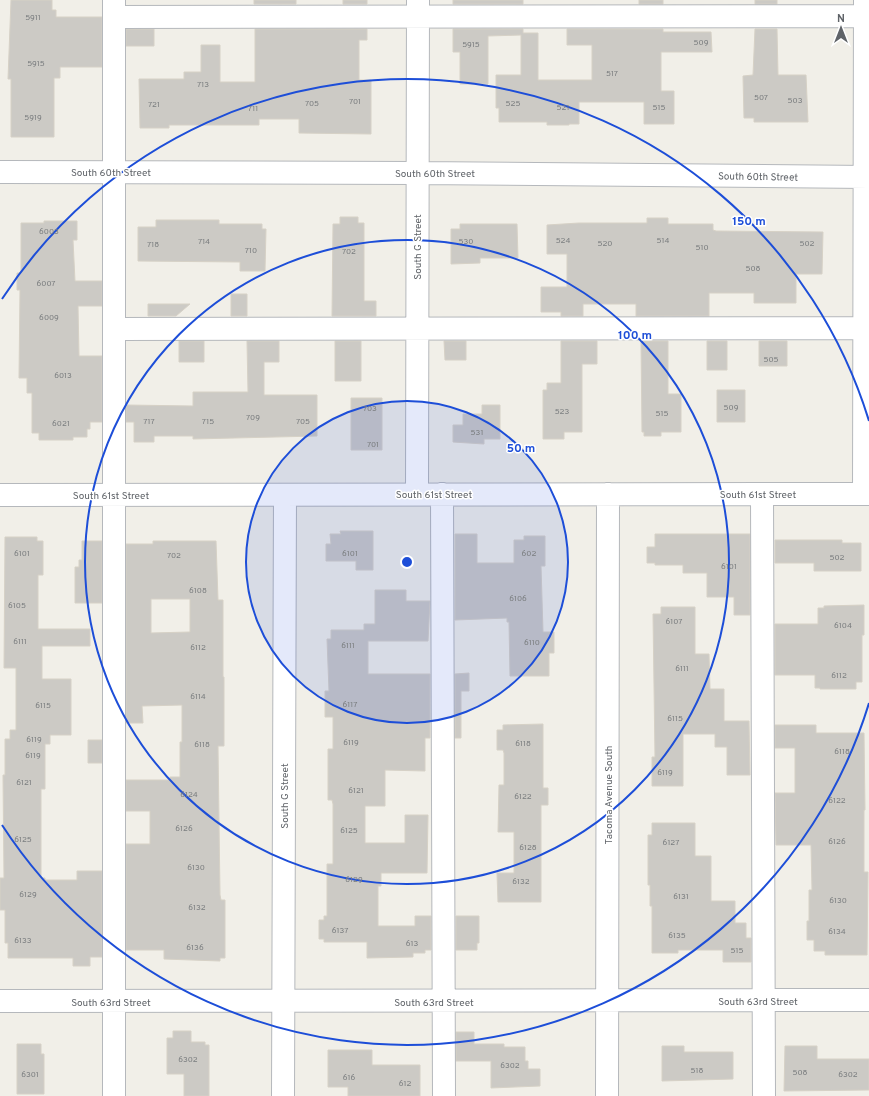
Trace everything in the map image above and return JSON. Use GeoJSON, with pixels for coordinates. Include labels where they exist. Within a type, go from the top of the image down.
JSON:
{"type":"FeatureCollection","features":[{"type":"Feature","properties":{"kind":"street"},"geometry":{"type":"LineString","coordinates":[[114,1096],[114,9],[418,8],[866,11],[866,494]]}},
{"type":"Feature","properties":{"kind":"street","name":"South G Street"},"geometry":{"type":"LineString","coordinates":[[417,493],[418,8]]}},
{"type":"Feature","properties":{"kind":"street","name":"South 60th Street"},"geometry":{"type":"LineString","coordinates":[[0,172],[417,173],[866,177]]}},
{"type":"Feature","properties":{"kind":"street"},"geometry":{"type":"LineString","coordinates":[[114,329],[867,328]]}},
{"type":"Feature","properties":{"kind":"street","name":"South 61st Street"},"geometry":{"type":"LineString","coordinates":[[0,495],[286,495],[417,493],[866,494]]}},
{"type":"Feature","properties":{"kind":"street"},"geometry":{"type":"LineString","coordinates":[[442,494],[444,1096]]}},
{"type":"Feature","properties":{"kind":"street","name":"Tacoma Avenue South"},"geometry":{"type":"LineString","coordinates":[[607,1096],[608,494]]}},
{"type":"Feature","properties":{"kind":"street"},"geometry":{"type":"LineString","coordinates":[[762,494],[764,1096]]}},
{"type":"Feature","properties":{"kind":"street","name":"South G Street"},"geometry":{"type":"LineString","coordinates":[[283,1096],[286,495]]}},
{"type":"Feature","properties":{"kind":"street","name":"South 63rd Street"},"geometry":{"type":"LineString","coordinates":[[0,1001],[444,1002],[869,1000]]}},
{"type":"Feature","properties":{"kind":"building"},"geometry":{"type":"Polygon","coordinates":[[[11,0],[52,0],[52,10],[56,10],[56,17],[102,17],[102,67],[60,67],[60,78],[54,78],[54,137],[11,137],[11,79],[8,79],[11,0]]]}},
{"type":"Feature","properties":{"kind":"building"},"geometry":{"type":"Polygon","coordinates":[[[254,0],[296,0],[296,4],[254,4],[254,0]]]}},
{"type":"Feature","properties":{"kind":"building"},"geometry":{"type":"Polygon","coordinates":[[[343,0],[367,0],[367,4],[343,4],[343,0]]]}},
{"type":"Feature","properties":{"kind":"building"},"geometry":{"type":"Polygon","coordinates":[[[453,0],[523,0],[523,4],[453,4],[453,0]]]}},
{"type":"Feature","properties":{"kind":"building"},"geometry":{"type":"Polygon","coordinates":[[[639,0],[663,0],[663,4],[639,4],[639,0]]]}},
{"type":"Feature","properties":{"kind":"building"},"geometry":{"type":"Polygon","coordinates":[[[755,0],[777,0],[777,4],[755,4],[755,0]]]}},
{"type":"Feature","properties":{"kind":"building"},"geometry":{"type":"Polygon","coordinates":[[[126,29],[154,29],[154,46],[126,46],[126,29]]]}},
{"type":"Feature","properties":{"kind":"building"},"geometry":{"type":"Polygon","coordinates":[[[255,29],[367,29],[367,40],[359,40],[359,80],[371,80],[371,134],[299,133],[299,119],[259,119],[259,125],[169,125],[169,128],[140,128],[139,79],[184,79],[184,72],[201,72],[201,45],[220,45],[220,82],[255,82],[255,29]]]}},
{"type":"Feature","properties":{"kind":"building"},"geometry":{"type":"Polygon","coordinates":[[[453,29],[523,29],[523,33],[538,33],[538,80],[592,80],[592,45],[567,45],[567,29],[663,29],[663,32],[711,32],[712,52],[661,52],[661,91],[674,91],[674,124],[644,124],[644,102],[579,102],[579,124],[547,125],[547,122],[499,122],[499,108],[496,108],[496,75],[521,75],[521,35],[488,36],[488,84],[460,84],[460,52],[453,52],[453,29]]]}},
{"type":"Feature","properties":{"kind":"building"},"geometry":{"type":"Polygon","coordinates":[[[755,29],[777,29],[778,75],[806,75],[808,122],[754,122],[754,118],[744,118],[743,76],[753,75],[755,29]]]}},
{"type":"Feature","properties":{"kind":"building"},"geometry":{"type":"Polygon","coordinates":[[[340,217],[358,217],[358,223],[364,223],[364,301],[376,301],[376,316],[332,316],[333,224],[340,224],[340,217]]]}},
{"type":"Feature","properties":{"kind":"building"},"geometry":{"type":"Polygon","coordinates":[[[647,218],[668,218],[668,224],[713,224],[713,230],[716,231],[823,232],[822,274],[796,274],[796,303],[754,303],[754,293],[709,293],[709,316],[636,316],[636,304],[583,304],[583,316],[561,316],[561,312],[541,312],[541,287],[567,287],[567,254],[547,254],[547,225],[579,223],[647,223],[647,218]]]}},
{"type":"Feature","properties":{"kind":"building"},"geometry":{"type":"Polygon","coordinates":[[[156,220],[219,220],[219,224],[262,224],[262,229],[266,229],[265,271],[240,271],[240,262],[138,261],[138,227],[156,227],[156,220]]]}},
{"type":"Feature","properties":{"kind":"building"},"geometry":{"type":"Polygon","coordinates":[[[44,221],[77,221],[77,240],[73,240],[75,281],[102,281],[102,306],[78,306],[79,356],[102,356],[102,422],[90,422],[90,429],[87,429],[87,437],[73,437],[73,440],[39,440],[39,433],[32,433],[32,393],[27,393],[27,378],[19,378],[20,290],[17,290],[17,273],[21,273],[21,223],[44,223],[44,221]]]}},
{"type":"Feature","properties":{"kind":"building"},"geometry":{"type":"Polygon","coordinates":[[[460,224],[517,224],[518,258],[480,258],[480,263],[451,264],[451,229],[460,229],[460,224]]]}},
{"type":"Feature","properties":{"kind":"building"},"geometry":{"type":"Polygon","coordinates":[[[231,294],[247,294],[247,316],[231,316],[231,294]]]}},
{"type":"Feature","properties":{"kind":"building"},"geometry":{"type":"Polygon","coordinates":[[[148,304],[190,304],[176,316],[148,316],[148,304]]]}},
{"type":"Feature","properties":{"kind":"building"},"geometry":{"type":"Polygon","coordinates":[[[179,341],[204,341],[204,362],[179,362],[179,341]]]}},
{"type":"Feature","properties":{"kind":"building"},"geometry":{"type":"Polygon","coordinates":[[[247,341],[279,341],[279,362],[264,362],[264,395],[317,395],[317,436],[193,439],[193,436],[154,436],[154,442],[134,442],[134,422],[126,422],[126,405],[193,406],[193,392],[248,392],[247,341]]]}},
{"type":"Feature","properties":{"kind":"building"},"geometry":{"type":"Polygon","coordinates":[[[335,341],[361,341],[361,381],[335,381],[335,341]]]}},
{"type":"Feature","properties":{"kind":"building"},"geometry":{"type":"Polygon","coordinates":[[[444,341],[466,341],[466,360],[445,360],[444,341]]]}},
{"type":"Feature","properties":{"kind":"building"},"geometry":{"type":"Polygon","coordinates":[[[561,341],[597,341],[597,364],[582,364],[582,432],[564,432],[564,439],[543,439],[543,390],[547,390],[547,383],[561,383],[561,341]]]}},
{"type":"Feature","properties":{"kind":"building"},"geometry":{"type":"Polygon","coordinates":[[[641,341],[668,341],[668,394],[681,394],[681,432],[661,432],[661,436],[644,436],[644,432],[642,432],[641,341]]]}},
{"type":"Feature","properties":{"kind":"building"},"geometry":{"type":"Polygon","coordinates":[[[707,341],[727,341],[727,370],[707,370],[707,341]]]}},
{"type":"Feature","properties":{"kind":"building"},"geometry":{"type":"Polygon","coordinates":[[[759,341],[787,341],[787,366],[759,366],[759,341]]]}},
{"type":"Feature","properties":{"kind":"building"},"geometry":{"type":"Polygon","coordinates":[[[717,390],[745,390],[745,422],[717,422],[717,390]]]}},
{"type":"Feature","properties":{"kind":"building"},"geometry":{"type":"Polygon","coordinates":[[[351,398],[382,398],[382,450],[351,450],[351,398]]]}},
{"type":"Feature","properties":{"kind":"building"},"geometry":{"type":"Polygon","coordinates":[[[482,405],[500,405],[500,439],[484,439],[484,444],[453,442],[453,425],[463,425],[463,414],[482,414],[482,405]]]}},
{"type":"Feature","properties":{"kind":"building"},"geometry":{"type":"Polygon","coordinates":[[[340,531],[373,531],[373,570],[356,570],[356,561],[326,561],[326,544],[331,544],[330,534],[341,534],[340,531]]]}},
{"type":"Feature","properties":{"kind":"building"},"geometry":{"type":"Polygon","coordinates":[[[455,534],[477,534],[477,563],[514,563],[514,540],[524,540],[524,536],[545,536],[545,566],[541,566],[543,632],[554,632],[554,653],[549,653],[549,676],[510,676],[509,622],[507,622],[507,618],[455,620],[455,534]]]}},
{"type":"Feature","properties":{"kind":"building"},"geometry":{"type":"Polygon","coordinates":[[[655,534],[750,534],[750,615],[734,615],[734,597],[707,597],[707,573],[683,573],[683,565],[655,565],[655,563],[647,563],[647,547],[655,547],[655,534]]]}},
{"type":"Feature","properties":{"kind":"building"},"geometry":{"type":"Polygon","coordinates":[[[5,537],[37,537],[37,541],[43,541],[43,575],[38,575],[38,629],[90,629],[90,646],[42,646],[42,679],[71,679],[71,735],[50,735],[50,744],[45,744],[45,789],[41,789],[41,878],[45,878],[45,880],[77,880],[77,871],[102,871],[102,957],[90,957],[90,966],[73,966],[73,958],[8,958],[8,943],[5,943],[5,910],[0,910],[0,878],[4,878],[3,775],[5,775],[5,739],[10,739],[10,730],[16,730],[16,668],[4,668],[5,537]]]}},
{"type":"Feature","properties":{"kind":"building"},"geometry":{"type":"Polygon","coordinates":[[[775,540],[842,540],[842,543],[861,543],[861,571],[814,571],[814,563],[775,563],[775,540]]]}},
{"type":"Feature","properties":{"kind":"building"},"geometry":{"type":"Polygon","coordinates":[[[82,541],[102,541],[102,603],[75,603],[75,567],[79,567],[79,560],[82,560],[82,541]]]}},
{"type":"Feature","properties":{"kind":"building"},"geometry":{"type":"Polygon","coordinates":[[[153,541],[216,541],[218,600],[223,600],[224,677],[224,746],[218,746],[220,895],[221,900],[225,900],[225,958],[220,958],[220,961],[164,959],[164,950],[126,950],[126,844],[150,844],[150,811],[126,811],[126,780],[170,780],[170,777],[180,777],[182,705],[142,706],[143,723],[126,723],[126,544],[153,544],[153,541]],[[151,599],[151,633],[190,632],[190,599],[151,599]]]}},
{"type":"Feature","properties":{"kind":"building"},"geometry":{"type":"Polygon","coordinates":[[[375,590],[406,590],[406,601],[430,601],[428,641],[368,641],[368,674],[430,674],[430,738],[425,738],[425,771],[385,770],[385,806],[365,806],[365,843],[405,843],[405,815],[428,815],[427,873],[381,873],[381,886],[378,886],[378,926],[415,926],[415,916],[431,916],[431,950],[425,950],[425,953],[413,953],[413,957],[367,958],[367,942],[324,942],[324,939],[319,939],[319,920],[324,920],[324,916],[327,916],[327,864],[333,864],[333,804],[332,800],[328,800],[328,749],[333,749],[333,717],[325,717],[325,691],[329,691],[327,639],[331,639],[331,630],[364,630],[364,624],[375,624],[375,590]]]}},
{"type":"Feature","properties":{"kind":"building"},"geometry":{"type":"Polygon","coordinates":[[[864,605],[864,635],[862,635],[862,682],[856,682],[856,689],[815,688],[815,675],[775,675],[775,624],[818,624],[818,608],[824,608],[824,606],[864,605]]]}},
{"type":"Feature","properties":{"kind":"building"},"geometry":{"type":"Polygon","coordinates":[[[661,607],[695,607],[695,654],[709,654],[710,689],[724,689],[724,721],[749,721],[750,775],[727,775],[727,747],[715,747],[715,734],[683,734],[683,786],[652,786],[652,757],[655,757],[653,614],[661,614],[661,607]]]}},
{"type":"Feature","properties":{"kind":"building"},"geometry":{"type":"Polygon","coordinates":[[[469,673],[469,691],[461,691],[461,738],[455,738],[455,674],[469,673]]]}},
{"type":"Feature","properties":{"kind":"building"},"geometry":{"type":"Polygon","coordinates":[[[543,724],[543,788],[548,788],[548,805],[541,805],[541,902],[498,902],[497,873],[514,873],[514,832],[498,832],[499,785],[504,785],[504,753],[503,750],[497,750],[497,730],[503,730],[503,725],[543,724]]]}},
{"type":"Feature","properties":{"kind":"building"},"geometry":{"type":"Polygon","coordinates":[[[775,725],[816,725],[816,733],[864,733],[864,872],[868,872],[867,955],[825,955],[825,951],[814,951],[814,940],[807,940],[807,921],[809,921],[809,890],[812,890],[811,845],[776,845],[775,793],[795,793],[795,748],[775,748],[775,725]]]}},
{"type":"Feature","properties":{"kind":"building"},"geometry":{"type":"Polygon","coordinates":[[[88,740],[102,740],[102,763],[88,763],[88,740]]]}},
{"type":"Feature","properties":{"kind":"building"},"geometry":{"type":"Polygon","coordinates":[[[652,823],[695,823],[695,856],[711,856],[711,901],[735,901],[735,923],[746,923],[746,938],[751,938],[751,962],[723,962],[723,950],[678,950],[678,953],[652,953],[652,906],[650,906],[650,885],[648,885],[648,835],[652,835],[652,823]]]}},
{"type":"Feature","properties":{"kind":"building"},"geometry":{"type":"Polygon","coordinates":[[[456,916],[479,916],[479,943],[477,943],[477,950],[456,950],[456,916]]]}},
{"type":"Feature","properties":{"kind":"building"},"geometry":{"type":"Polygon","coordinates":[[[173,1031],[191,1031],[191,1042],[205,1042],[205,1045],[209,1045],[209,1096],[184,1096],[184,1074],[167,1074],[167,1038],[173,1038],[173,1031]]]}},
{"type":"Feature","properties":{"kind":"building"},"geometry":{"type":"Polygon","coordinates":[[[456,1032],[474,1032],[474,1044],[504,1044],[504,1047],[525,1047],[525,1061],[528,1061],[528,1069],[540,1069],[540,1086],[491,1088],[491,1061],[456,1061],[456,1032]]]}},
{"type":"Feature","properties":{"kind":"building"},"geometry":{"type":"Polygon","coordinates":[[[17,1044],[41,1044],[41,1054],[44,1054],[44,1094],[17,1094],[17,1044]]]}},
{"type":"Feature","properties":{"kind":"building"},"geometry":{"type":"Polygon","coordinates":[[[662,1046],[684,1046],[684,1052],[733,1052],[733,1079],[662,1081],[662,1046]]]}},
{"type":"Feature","properties":{"kind":"building"},"geometry":{"type":"Polygon","coordinates":[[[785,1046],[817,1046],[817,1059],[869,1059],[869,1090],[784,1091],[785,1046]]]}},
{"type":"Feature","properties":{"kind":"building"},"geometry":{"type":"Polygon","coordinates":[[[328,1050],[372,1050],[372,1065],[420,1065],[420,1096],[348,1096],[348,1087],[328,1087],[328,1050]]]}}]}
